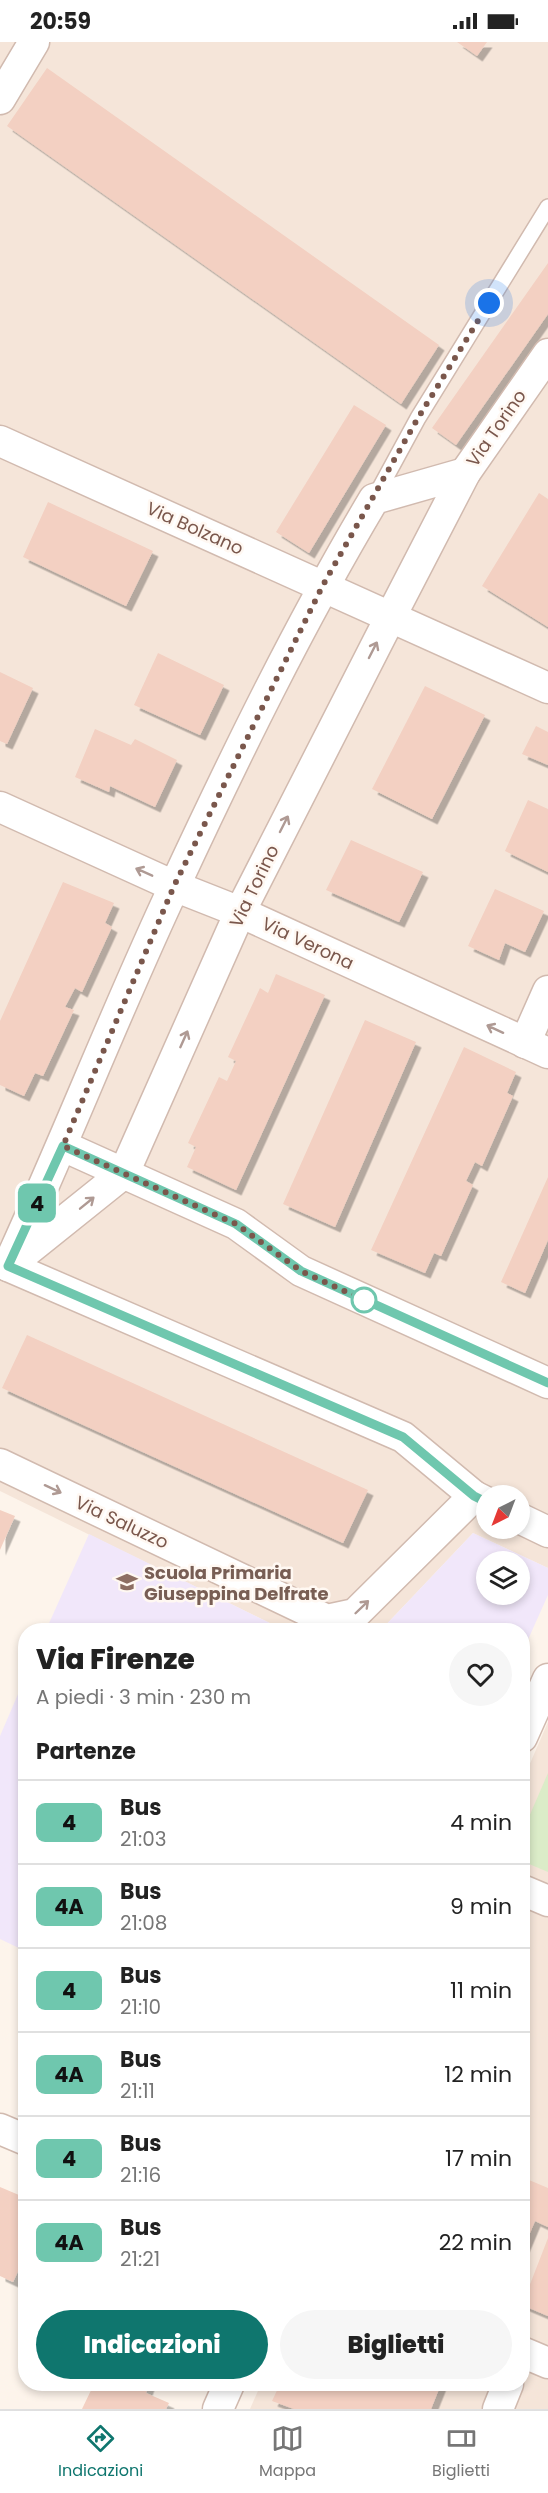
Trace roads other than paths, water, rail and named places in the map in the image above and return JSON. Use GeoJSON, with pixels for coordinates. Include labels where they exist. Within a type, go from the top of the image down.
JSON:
{"type":"FeatureCollection","features":[{"type":"Feature","properties":{"kind":"street"},"geometry":{"type":"LineString","coordinates":[[0,99],[34,42]]}},
{"type":"Feature","properties":{"kind":"street","name":"Via Torino"},"geometry":{"type":"LineString","coordinates":[[3,1270],[124,1173],[240,912],[465,473],[548,354]]}},
{"type":"Feature","properties":{"kind":"street","name":"Via Bolzano"},"geometry":{"type":"LineString","coordinates":[[0,441],[548,688]]}},
{"type":"Feature","properties":{"kind":"street","name":"Via Torino"},"geometry":{"type":"LineString","coordinates":[[374,499],[465,473]]}},
{"type":"Feature","properties":{"kind":"street"},"geometry":{"type":"LineString","coordinates":[[374,499],[323,585],[174,886],[63,1146],[3,1270],[403,1437],[476,1496]]}},
{"type":"Feature","properties":{"kind":"street","name":"Via Verona"},"geometry":{"type":"LineString","coordinates":[[0,807],[174,886],[240,912],[537,1048]]}},
{"type":"Feature","properties":{"kind":"street"},"geometry":{"type":"LineString","coordinates":[[537,1048],[548,992]]}},
{"type":"Feature","properties":{"kind":"street"},"geometry":{"type":"LineString","coordinates":[[63,1146],[236,1224],[301,1271],[548,1383]]}},
{"type":"Feature","properties":{"kind":"street","name":"Via Saluzzo"},"geometry":{"type":"LineString","coordinates":[[0,1464],[327,1620],[355,1614],[476,1503]]}},
{"type":"Feature","properties":{"kind":"street"},"geometry":{"type":"LineString","coordinates":[[530,1523],[548,1532]]}},
{"type":"Feature","properties":{"kind":"street"},"geometry":{"type":"LineString","coordinates":[[530,1719],[548,1679]]}},
{"type":"Feature","properties":{"kind":"street"},"geometry":{"type":"LineString","coordinates":[[530,1893],[548,1901]]}},
{"type":"Feature","properties":{"kind":"street"},"geometry":{"type":"LineString","coordinates":[[0,2129],[18,2137]]}},
{"type":"Feature","properties":{"kind":"street"},"geometry":{"type":"LineString","coordinates":[[530,2355],[548,2362]]}},
{"type":"Feature","properties":{"kind":"street"},"geometry":{"type":"LineString","coordinates":[[218,2409],[227,2391]]}},
{"type":"Feature","properties":{"kind":"street"},"geometry":{"type":"LineString","coordinates":[[498,2409],[505,2391]]}},
{"type":"Feature","properties":{"kind":"lane"},"geometry":{"type":"LineString","coordinates":[[374,499],[418,418],[548,207]]}},
{"type":"Feature","properties":{"kind":"place","name":"Scuola Primaria Giuseppina Delfrate"},"geometry":{"type":"Point","coordinates":[127,1582]}}]}
